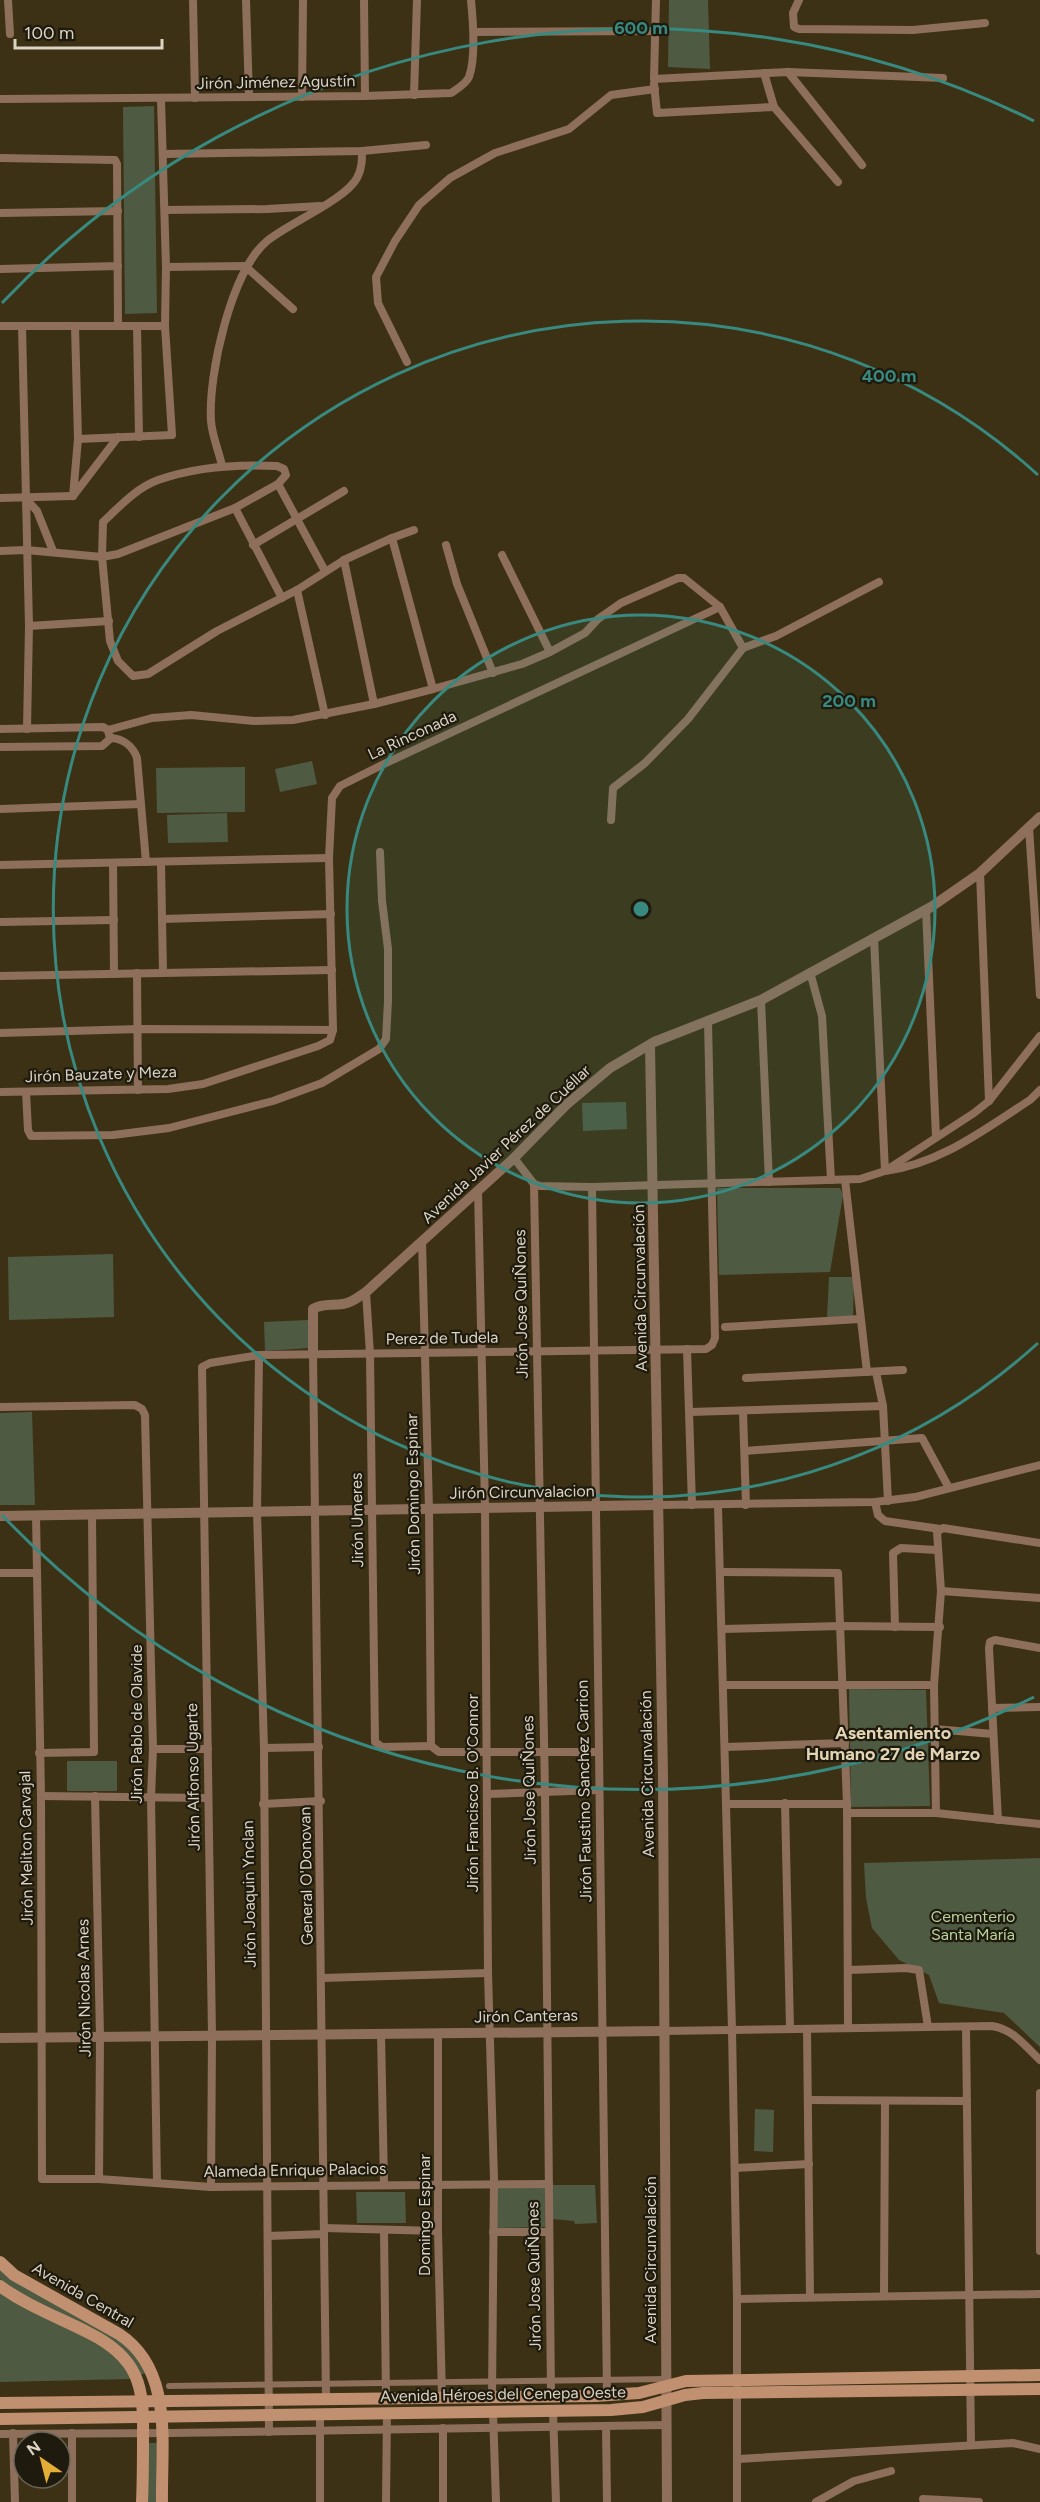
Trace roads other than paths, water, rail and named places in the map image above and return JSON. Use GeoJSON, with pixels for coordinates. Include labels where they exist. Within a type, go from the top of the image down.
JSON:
{"type":"FeatureCollection","features":[{"type":"Feature","properties":{"kind":"main road","name":"Avenida Central"},"geometry":{"type":"LineString","coordinates":[[0,2262],[14,2274],[133,2343],[143,2354],[153,2371],[160,2401],[162,2502]]}},
{"type":"Feature","properties":{"kind":"main road","name":"Avenida Central"},"geometry":{"type":"LineString","coordinates":[[0,2286],[114,2348],[126,2359],[134,2373],[143,2402],[142,2502]]}},
{"type":"Feature","properties":{"kind":"main road","name":"Avenida Héroes del Cenepa Oeste"},"geometry":{"type":"LineString","coordinates":[[0,2403],[607,2395],[666,2389],[686,2381],[1040,2375]]}},
{"type":"Feature","properties":{"kind":"main road","name":"Avenida Héroes del Cenepa Oeste"},"geometry":{"type":"LineString","coordinates":[[666,2389],[685,2394],[1040,2389]]}},
{"type":"Feature","properties":{"kind":"main road","name":"Avenida Héroes del Cenepa Oeste"},"geometry":{"type":"LineString","coordinates":[[0,2419],[611,2410],[643,2407],[666,2389]]}},
{"type":"Feature","properties":{"kind":"street"},"geometry":{"type":"LineString","coordinates":[[8,0],[10,34]]}},
{"type":"Feature","properties":{"kind":"street"},"geometry":{"type":"LineString","coordinates":[[193,0],[195,98]]}},
{"type":"Feature","properties":{"kind":"street"},"geometry":{"type":"LineString","coordinates":[[246,0],[249,97]]}},
{"type":"Feature","properties":{"kind":"street"},"geometry":{"type":"LineString","coordinates":[[302,97],[303,0]]}},
{"type":"Feature","properties":{"kind":"street"},"geometry":{"type":"LineString","coordinates":[[364,0],[365,96]]}},
{"type":"Feature","properties":{"kind":"street"},"geometry":{"type":"LineString","coordinates":[[414,95],[417,0]]}},
{"type":"Feature","properties":{"kind":"street","name":"Jirón Jiménez Agustín"},"geometry":{"type":"LineString","coordinates":[[0,99],[161,99],[451,93],[461,87],[469,77],[475,32],[471,0]]}},
{"type":"Feature","properties":{"kind":"street"},"geometry":{"type":"LineString","coordinates":[[657,0],[654,32],[657,112],[774,107]]}},
{"type":"Feature","properties":{"kind":"street"},"geometry":{"type":"LineString","coordinates":[[799,0],[792,22],[794,27],[799,29],[913,30],[985,23]]}},
{"type":"Feature","properties":{"kind":"street"},"geometry":{"type":"LineString","coordinates":[[475,32],[654,32]]}},
{"type":"Feature","properties":{"kind":"street"},"geometry":{"type":"LineString","coordinates":[[654,79],[788,72],[943,78]]}},
{"type":"Feature","properties":{"kind":"street"},"geometry":{"type":"LineString","coordinates":[[788,72],[862,165]]}},
{"type":"Feature","properties":{"kind":"street"},"geometry":{"type":"LineString","coordinates":[[764,73],[774,107],[838,182]]}},
{"type":"Feature","properties":{"kind":"street"},"geometry":{"type":"LineString","coordinates":[[407,363],[378,303],[376,277],[395,241],[419,205],[450,178],[495,153],[569,129],[611,95],[655,89]]}},
{"type":"Feature","properties":{"kind":"street"},"geometry":{"type":"LineString","coordinates":[[78,440],[172,435],[165,326],[165,210],[161,99]]}},
{"type":"Feature","properties":{"kind":"street"},"geometry":{"type":"LineString","coordinates":[[163,154],[362,151],[426,145]]}},
{"type":"Feature","properties":{"kind":"street"},"geometry":{"type":"LineString","coordinates":[[222,466],[211,424],[211,397],[230,306],[245,267],[266,241],[346,191],[357,178],[362,164],[362,151]]}},
{"type":"Feature","properties":{"kind":"street"},"geometry":{"type":"LineString","coordinates":[[0,158],[112,158],[117,164],[118,325]]}},
{"type":"Feature","properties":{"kind":"street"},"geometry":{"type":"LineString","coordinates":[[165,210],[322,206]]}},
{"type":"Feature","properties":{"kind":"street"},"geometry":{"type":"LineString","coordinates":[[0,213],[117,211]]}},
{"type":"Feature","properties":{"kind":"street"},"geometry":{"type":"LineString","coordinates":[[0,269],[118,266]]}},
{"type":"Feature","properties":{"kind":"street"},"geometry":{"type":"LineString","coordinates":[[166,267],[245,267],[292,309]]}},
{"type":"Feature","properties":{"kind":"street"},"geometry":{"type":"LineString","coordinates":[[0,326],[165,326]]}},
{"type":"Feature","properties":{"kind":"street"},"geometry":{"type":"LineString","coordinates":[[22,326],[24,497],[29,626],[27,729]]}},
{"type":"Feature","properties":{"kind":"street"},"geometry":{"type":"LineString","coordinates":[[73,496],[78,440],[75,326]]}},
{"type":"Feature","properties":{"kind":"street"},"geometry":{"type":"LineString","coordinates":[[137,326],[139,437]]}},
{"type":"Feature","properties":{"kind":"street"},"geometry":{"type":"LineString","coordinates":[[73,496],[118,438]]}},
{"type":"Feature","properties":{"kind":"street"},"geometry":{"type":"LineString","coordinates":[[0,551],[53,551],[102,557],[118,554],[235,508],[278,484],[286,475],[284,469],[277,466],[222,466],[157,480],[131,495],[103,522],[102,557],[110,641],[118,661],[133,676],[148,674],[217,632],[297,590],[344,560],[414,530]]}},
{"type":"Feature","properties":{"kind":"street"},"geometry":{"type":"LineString","coordinates":[[278,484],[325,571]]}},
{"type":"Feature","properties":{"kind":"street"},"geometry":{"type":"LineString","coordinates":[[253,545],[344,491]]}},
{"type":"Feature","properties":{"kind":"street"},"geometry":{"type":"LineString","coordinates":[[0,498],[73,496]]}},
{"type":"Feature","properties":{"kind":"street"},"geometry":{"type":"LineString","coordinates":[[24,497],[38,512],[53,551]]}},
{"type":"Feature","properties":{"kind":"street"},"geometry":{"type":"LineString","coordinates":[[235,508],[282,597]]}},
{"type":"Feature","properties":{"kind":"street"},"geometry":{"type":"LineString","coordinates":[[392,538],[433,689]]}},
{"type":"Feature","properties":{"kind":"street"},"geometry":{"type":"LineString","coordinates":[[446,545],[457,584],[493,672]]}},
{"type":"Feature","properties":{"kind":"street"},"geometry":{"type":"LineString","coordinates":[[502,555],[550,652]]}},
{"type":"Feature","properties":{"kind":"street"},"geometry":{"type":"LineString","coordinates":[[344,560],[375,704]]}},
{"type":"Feature","properties":{"kind":"street"},"geometry":{"type":"LineString","coordinates":[[0,747],[102,747],[109,734],[152,718],[192,715],[254,721],[293,720],[375,704],[522,664],[585,633],[598,619],[621,603],[678,578],[684,578],[720,607],[742,648]]}},
{"type":"Feature","properties":{"kind":"street"},"geometry":{"type":"LineString","coordinates":[[611,820],[613,788],[645,763],[688,719],[742,648],[776,636],[879,582]]}},
{"type":"Feature","properties":{"kind":"street"},"geometry":{"type":"LineString","coordinates":[[297,590],[325,715]]}},
{"type":"Feature","properties":{"kind":"street","name":"La Rinconada"},"geometry":{"type":"LineString","coordinates":[[333,1030],[329,858],[332,798],[340,786],[720,607]]}},
{"type":"Feature","properties":{"kind":"street"},"geometry":{"type":"LineString","coordinates":[[29,626],[109,621]]}},
{"type":"Feature","properties":{"kind":"street"},"geometry":{"type":"LineString","coordinates":[[0,729],[103,727],[109,734],[118,738],[135,752],[147,862]]}},
{"type":"Feature","properties":{"kind":"street"},"geometry":{"type":"LineString","coordinates":[[0,809],[141,804]]}},
{"type":"Feature","properties":{"kind":"street","name":"Avenida Javier Pérez de Cuéllar"},"geometry":{"type":"LineString","coordinates":[[314,1353],[313,1309],[323,1304],[343,1304],[366,1292],[514,1158],[566,1105],[602,1076],[654,1042],[761,1000],[926,910],[980,873],[1040,817]]}},
{"type":"Feature","properties":{"kind":"street"},"geometry":{"type":"LineString","coordinates":[[1029,827],[1040,995]]}},
{"type":"Feature","properties":{"kind":"street"},"geometry":{"type":"LineString","coordinates":[[26,1092],[28,1130],[31,1136],[113,1135],[169,1128],[273,1101],[322,1083],[379,1049],[386,1039],[388,1001],[388,949],[382,901],[380,852]]}},
{"type":"Feature","properties":{"kind":"street"},"geometry":{"type":"LineString","coordinates":[[0,865],[329,858]]}},
{"type":"Feature","properties":{"kind":"street"},"geometry":{"type":"LineString","coordinates":[[113,862],[114,974]]}},
{"type":"Feature","properties":{"kind":"street"},"geometry":{"type":"LineString","coordinates":[[161,862],[163,973]]}},
{"type":"Feature","properties":{"kind":"street"},"geometry":{"type":"LineString","coordinates":[[980,873],[989,1101]]}},
{"type":"Feature","properties":{"kind":"street"},"geometry":{"type":"LineString","coordinates":[[926,910],[936,1137]]}},
{"type":"Feature","properties":{"kind":"street"},"geometry":{"type":"LineString","coordinates":[[162,919],[331,915]]}},
{"type":"Feature","properties":{"kind":"street"},"geometry":{"type":"LineString","coordinates":[[0,922],[114,920]]}},
{"type":"Feature","properties":{"kind":"street"},"geometry":{"type":"LineString","coordinates":[[874,938],[885,1171]]}},
{"type":"Feature","properties":{"kind":"street"},"geometry":{"type":"LineString","coordinates":[[0,976],[332,970]]}},
{"type":"Feature","properties":{"kind":"street"},"geometry":{"type":"LineString","coordinates":[[810,972],[822,1016],[831,1180]]}},
{"type":"Feature","properties":{"kind":"street"},"geometry":{"type":"LineString","coordinates":[[137,973],[138,1090]]}},
{"type":"Feature","properties":{"kind":"street"},"geometry":{"type":"LineString","coordinates":[[761,1000],[769,1182]]}},
{"type":"Feature","properties":{"kind":"street"},"geometry":{"type":"LineString","coordinates":[[708,1022],[712,1183]]}},
{"type":"Feature","properties":{"kind":"street"},"geometry":{"type":"LineString","coordinates":[[0,1033],[139,1029],[333,1030]]}},
{"type":"Feature","properties":{"kind":"street","name":"Jirón Bauzate y Meza"},"geometry":{"type":"LineString","coordinates":[[0,1092],[168,1089],[203,1084],[318,1046],[330,1040],[333,1030]]}},
{"type":"Feature","properties":{"kind":"street"},"geometry":{"type":"LineString","coordinates":[[885,1171],[989,1101],[1040,1036]]}},
{"type":"Feature","properties":{"kind":"street","name":"Avenida Circunvalación"},"geometry":{"type":"LineString","coordinates":[[650,1046],[663,1776],[667,2502]]}},
{"type":"Feature","properties":{"kind":"street"},"geometry":{"type":"LineString","coordinates":[[514,1158],[534,1184],[540,1186],[592,1187],[652,1183],[860,1179],[885,1171],[909,1168],[956,1147],[1030,1100],[1040,1090]]}},
{"type":"Feature","properties":{"kind":"street"},"geometry":{"type":"LineString","coordinates":[[845,1180],[860,1319],[872,1372],[883,1406],[888,1501]]}},
{"type":"Feature","properties":{"kind":"street","name":"Perez de Tudela"},"geometry":{"type":"LineString","coordinates":[[202,1367],[210,1363],[259,1355],[314,1353],[706,1349],[712,1345],[715,1338],[712,1183]]}},
{"type":"Feature","properties":{"kind":"street","name":"Jirón Jose QuiÑones"},"geometry":{"type":"LineString","coordinates":[[534,1184],[545,1794],[551,2396]]}},
{"type":"Feature","properties":{"kind":"street","name":"Jirón Faustino Sanchez Carrion"},"geometry":{"type":"LineString","coordinates":[[592,1187],[603,2030],[605,2381],[607,2395]]}},
{"type":"Feature","properties":{"kind":"street","name":"Jirón Francisco B. O'Connor"},"geometry":{"type":"LineString","coordinates":[[478,1190],[485,1507],[488,1973],[494,2185],[492,2396]]}},
{"type":"Feature","properties":{"kind":"street","name":"Jirón Domingo Espinar"},"geometry":{"type":"LineString","coordinates":[[422,1241],[429,1509],[431,1746]]}},
{"type":"Feature","properties":{"kind":"street","name":"Jirón Umeres"},"geometry":{"type":"LineString","coordinates":[[366,1292],[370,1354],[375,1742],[378,1746],[431,1746]]}},
{"type":"Feature","properties":{"kind":"street"},"geometry":{"type":"LineString","coordinates":[[725,1327],[860,1319]]}},
{"type":"Feature","properties":{"kind":"street"},"geometry":{"type":"LineString","coordinates":[[687,1348],[692,1505]]}},
{"type":"Feature","properties":{"kind":"street","name":"General O'Donovan"},"geometry":{"type":"LineString","coordinates":[[314,1353],[321,1801],[326,2398]]}},
{"type":"Feature","properties":{"kind":"street","name":"Jirón Joaquin Ynclan"},"geometry":{"type":"LineString","coordinates":[[259,1355],[257,1512],[264,1748],[269,2432]]}},
{"type":"Feature","properties":{"kind":"street","name":"Jirón Alfonso Ugarte"},"geometry":{"type":"LineString","coordinates":[[202,1367],[212,2036],[211,2187]]}},
{"type":"Feature","properties":{"kind":"street"},"geometry":{"type":"LineString","coordinates":[[746,1378],[903,1370]]}},
{"type":"Feature","properties":{"kind":"street","name":"Jirón Pablo de Olavide"},"geometry":{"type":"LineString","coordinates":[[0,1407],[135,1405],[142,1409],[145,1415],[153,1749],[151,1797],[157,2183]]}},
{"type":"Feature","properties":{"kind":"street"},"geometry":{"type":"LineString","coordinates":[[690,1412],[883,1406]]}},
{"type":"Feature","properties":{"kind":"street"},"geometry":{"type":"LineString","coordinates":[[743,1411],[746,1505]]}},
{"type":"Feature","properties":{"kind":"street"},"geometry":{"type":"LineString","coordinates":[[745,1451],[922,1438],[949,1488]]}},
{"type":"Feature","properties":{"kind":"street","name":"Jirón Circunvalacion"},"geometry":{"type":"LineString","coordinates":[[0,1516],[875,1502],[915,1497],[1040,1465]]}},
{"type":"Feature","properties":{"kind":"street"},"geometry":{"type":"LineString","coordinates":[[875,1502],[878,1515],[885,1521],[939,1531],[943,1528],[1040,1543]]}},
{"type":"Feature","properties":{"kind":"street"},"geometry":{"type":"LineString","coordinates":[[718,1506],[732,2030],[740,2500]]}},
{"type":"Feature","properties":{"kind":"street","name":"Jirón Meliton Carvajal"},"geometry":{"type":"LineString","coordinates":[[36,1515],[41,1796],[42,2180]]}},
{"type":"Feature","properties":{"kind":"street"},"geometry":{"type":"LineString","coordinates":[[39,1754],[94,1752],[92,1515]]}},
{"type":"Feature","properties":{"kind":"street"},"geometry":{"type":"LineString","coordinates":[[936,1813],[934,1685],[940,1627],[941,1591],[937,1550],[939,1531]]}},
{"type":"Feature","properties":{"kind":"street"},"geometry":{"type":"LineString","coordinates":[[895,1627],[893,1553],[901,1548],[937,1550]]}},
{"type":"Feature","properties":{"kind":"street"},"geometry":{"type":"LineString","coordinates":[[720,1572],[838,1574],[842,1626],[847,1809],[848,2027]]}},
{"type":"Feature","properties":{"kind":"street"},"geometry":{"type":"LineString","coordinates":[[0,1573],[37,1573]]}},
{"type":"Feature","properties":{"kind":"street"},"geometry":{"type":"LineString","coordinates":[[941,1591],[1040,1598]]}},
{"type":"Feature","properties":{"kind":"street"},"geometry":{"type":"LineString","coordinates":[[722,1629],[842,1626],[940,1627]]}},
{"type":"Feature","properties":{"kind":"street"},"geometry":{"type":"LineString","coordinates":[[998,1820],[990,1641],[1040,1648]]}},
{"type":"Feature","properties":{"kind":"street"},"geometry":{"type":"LineString","coordinates":[[724,1685],[843,1683],[934,1685]]}},
{"type":"Feature","properties":{"kind":"street"},"geometry":{"type":"LineString","coordinates":[[992,1708],[1040,1707]]}},
{"type":"Feature","properties":{"kind":"street"},"geometry":{"type":"LineString","coordinates":[[934,1729],[993,1734]]}},
{"type":"Feature","properties":{"kind":"street"},"geometry":{"type":"LineString","coordinates":[[725,1747],[845,1743]]}},
{"type":"Feature","properties":{"kind":"street"},"geometry":{"type":"LineString","coordinates":[[431,1746],[439,1752],[599,1752]]}},
{"type":"Feature","properties":{"kind":"street"},"geometry":{"type":"LineString","coordinates":[[264,1748],[319,1747]]}},
{"type":"Feature","properties":{"kind":"street"},"geometry":{"type":"LineString","coordinates":[[153,1749],[208,1749]]}},
{"type":"Feature","properties":{"kind":"street"},"geometry":{"type":"LineString","coordinates":[[488,1794],[545,1794],[599,1790]]}},
{"type":"Feature","properties":{"kind":"street"},"geometry":{"type":"LineString","coordinates":[[41,1796],[207,1798]]}},
{"type":"Feature","properties":{"kind":"street","name":"Jirón Nicolas Arnes"},"geometry":{"type":"LineString","coordinates":[[95,1796],[100,2037],[99,2179]]}},
{"type":"Feature","properties":{"kind":"street"},"geometry":{"type":"LineString","coordinates":[[263,1804],[321,1801]]}},
{"type":"Feature","properties":{"kind":"street"},"geometry":{"type":"LineString","coordinates":[[726,1804],[786,1803],[847,1809],[936,1813],[1040,1824]]}},
{"type":"Feature","properties":{"kind":"street"},"geometry":{"type":"LineString","coordinates":[[786,1803],[790,2029]]}},
{"type":"Feature","properties":{"kind":"street"},"geometry":{"type":"LineString","coordinates":[[848,1970],[906,1968],[919,1970],[928,2027]]}},
{"type":"Feature","properties":{"kind":"street"},"geometry":{"type":"LineString","coordinates":[[322,1978],[488,1973]]}},
{"type":"Feature","properties":{"kind":"street"},"geometry":{"type":"LineString","coordinates":[[966,2026],[970,2445]]}},
{"type":"Feature","properties":{"kind":"street","name":"Jirón Canteras"},"geometry":{"type":"LineString","coordinates":[[0,2038],[966,2026],[1003,2028],[1012,2033],[1040,2060]]}},
{"type":"Feature","properties":{"kind":"street"},"geometry":{"type":"LineString","coordinates":[[807,2029],[810,2296]]}},
{"type":"Feature","properties":{"kind":"street"},"geometry":{"type":"LineString","coordinates":[[381,2033],[384,2184]]}},
{"type":"Feature","properties":{"kind":"street","name":"Domingo Espinar"},"geometry":{"type":"LineString","coordinates":[[438,2033],[438,2231],[442,2397]]}},
{"type":"Feature","properties":{"kind":"street"},"geometry":{"type":"LineString","coordinates":[[1040,2093],[1040,2251]]}},
{"type":"Feature","properties":{"kind":"street"},"geometry":{"type":"LineString","coordinates":[[808,2100],[967,2101]]}},
{"type":"Feature","properties":{"kind":"street"},"geometry":{"type":"LineString","coordinates":[[884,2296],[885,2102]]}},
{"type":"Feature","properties":{"kind":"street"},"geometry":{"type":"LineString","coordinates":[[735,2168],[809,2164]]}},
{"type":"Feature","properties":{"kind":"street","name":"Alameda Enrique Palacios"},"geometry":{"type":"LineString","coordinates":[[42,2180],[99,2179],[211,2187],[549,2184]]}},
{"type":"Feature","properties":{"kind":"street"},"geometry":{"type":"LineString","coordinates":[[384,2230],[386,2398]]}},
{"type":"Feature","properties":{"kind":"street"},"geometry":{"type":"LineString","coordinates":[[268,2236],[324,2231],[438,2231]]}},
{"type":"Feature","properties":{"kind":"street"},"geometry":{"type":"LineString","coordinates":[[493,2232],[549,2232]]}},
{"type":"Feature","properties":{"kind":"street"},"geometry":{"type":"LineString","coordinates":[[737,2299],[1040,2294]]}},
{"type":"Feature","properties":{"kind":"street"},"geometry":{"type":"LineString","coordinates":[[169,2386],[605,2381],[666,2389]]}},
{"type":"Feature","properties":{"kind":"street"},"geometry":{"type":"LineString","coordinates":[[553,2411],[556,2502]]}},
{"type":"Feature","properties":{"kind":"street"},"geometry":{"type":"LineString","coordinates":[[493,2412],[496,2502]]}},
{"type":"Feature","properties":{"kind":"street"},"geometry":{"type":"LineString","coordinates":[[386,2502],[387,2413]]}},
{"type":"Feature","properties":{"kind":"street"},"geometry":{"type":"LineString","coordinates":[[320,2414],[320,2502]]}},
{"type":"Feature","properties":{"kind":"street"},"geometry":{"type":"LineString","coordinates":[[72,2433],[666,2425]]}},
{"type":"Feature","properties":{"kind":"street"},"geometry":{"type":"LineString","coordinates":[[606,2426],[608,2502]]}},
{"type":"Feature","properties":{"kind":"street"},"geometry":{"type":"LineString","coordinates":[[443,2428],[443,2502]]}},
{"type":"Feature","properties":{"kind":"street"},"geometry":{"type":"LineString","coordinates":[[738,2459],[1013,2443],[1040,2449]]}},
{"type":"Feature","properties":{"kind":"street"},"geometry":{"type":"LineString","coordinates":[[816,2502],[854,2481],[891,2471]]}},
{"type":"Feature","properties":{"kind":"street"},"geometry":{"type":"LineString","coordinates":[[923,2499],[979,2502]]}},
{"type":"Feature","properties":{"kind":"district","name":"Asentamiento Humano 27 de Marzo"},"geometry":{"type":"Point","coordinates":[893,1743]}},
{"type":"Feature","properties":{"kind":"park label","name":"Cementerio Santa María"},"geometry":{"type":"Point","coordinates":[973,1925]}}]}
